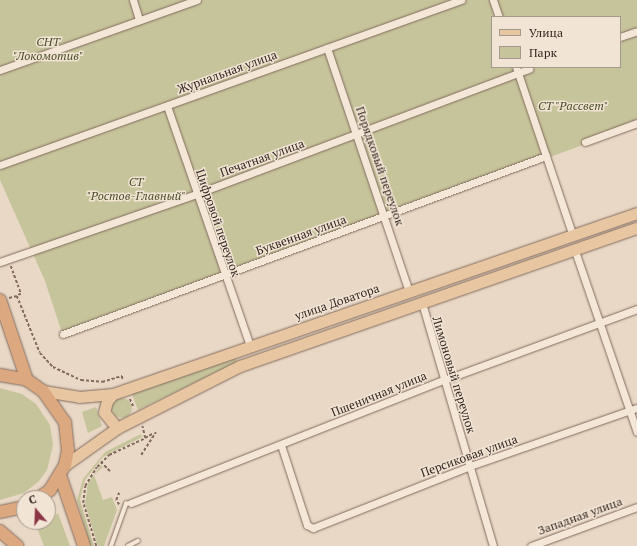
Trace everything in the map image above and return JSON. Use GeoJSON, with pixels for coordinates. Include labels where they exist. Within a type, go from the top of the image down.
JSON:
{"type":"FeatureCollection","features":[{"type":"Feature","properties":{"kind":"highway"},"geometry":{"type":"LineString","coordinates":[[0,301],[2,318],[27,380]]}},
{"type":"Feature","properties":{"kind":"highway"},"geometry":{"type":"LineString","coordinates":[[0,375],[27,380],[43,390],[65,422],[68,450],[62,470],[46,490]]}},
{"type":"Feature","properties":{"kind":"highway"},"geometry":{"type":"LineString","coordinates":[[62,470],[84,546]]}},
{"type":"Feature","properties":{"kind":"highway"},"geometry":{"type":"LineString","coordinates":[[0,512],[16,508]]}},
{"type":"Feature","properties":{"kind":"highway"},"geometry":{"type":"LineString","coordinates":[[0,531],[17,546]]}},
{"type":"Feature","properties":{"kind":"main road","name":"улица Доватора"},"geometry":{"type":"LineString","coordinates":[[43,390],[79,397],[113,394],[127,390],[250,346],[637,213]]}},
{"type":"Feature","properties":{"kind":"main road"},"geometry":{"type":"LineString","coordinates":[[62,470],[117,428],[254,360],[575,251],[637,228]]}},
{"type":"Feature","properties":{"kind":"main road"},"geometry":{"type":"LineString","coordinates":[[113,394],[104,412],[117,428]]}},
{"type":"Feature","properties":{"kind":"street"},"geometry":{"type":"LineString","coordinates":[[133,0],[139,20]]}},
{"type":"Feature","properties":{"kind":"street"},"geometry":{"type":"LineString","coordinates":[[0,70],[197,0]]}},
{"type":"Feature","properties":{"kind":"street","name":"Журнальная улица"},"geometry":{"type":"LineString","coordinates":[[0,165],[462,0]]}},
{"type":"Feature","properties":{"kind":"street"},"geometry":{"type":"LineString","coordinates":[[493,0],[499,16]]}},
{"type":"Feature","properties":{"kind":"street"},"geometry":{"type":"LineString","coordinates":[[621,37],[637,31]]}},
{"type":"Feature","properties":{"kind":"street","name":"Порядковый переулок"},"geometry":{"type":"LineString","coordinates":[[327,48],[386,215],[409,292]]}},
{"type":"Feature","properties":{"kind":"street","name":"Печатная улица"},"geometry":{"type":"LineString","coordinates":[[0,262],[196,194],[357,134],[517,70],[529,69]]}},
{"type":"Feature","properties":{"kind":"street"},"geometry":{"type":"LineString","coordinates":[[517,70],[573,236]]}},
{"type":"Feature","properties":{"kind":"street","name":"Цифровой переулок"},"geometry":{"type":"LineString","coordinates":[[166,106],[250,346]]}},
{"type":"Feature","properties":{"kind":"street"},"geometry":{"type":"LineString","coordinates":[[585,142],[637,124]]}},
{"type":"Feature","properties":{"kind":"street","name":"Буквенная улица"},"geometry":{"type":"LineString","coordinates":[[63,334],[546,156]]}},
{"type":"Feature","properties":{"kind":"street"},"geometry":{"type":"LineString","coordinates":[[575,251],[600,323],[633,409],[637,432]]}},
{"type":"Feature","properties":{"kind":"street","name":"Лимоновый переулок"},"geometry":{"type":"LineString","coordinates":[[422,303],[493,546]]}},
{"type":"Feature","properties":{"kind":"street","name":"Пшеничная улица"},"geometry":{"type":"LineString","coordinates":[[131,503],[444,380],[637,309]]}},
{"type":"Feature","properties":{"kind":"street","name":"Персиковая улица"},"geometry":{"type":"LineString","coordinates":[[281,445],[309,528],[470,466],[633,409]]}},
{"type":"Feature","properties":{"kind":"street","name":"Западная улица"},"geometry":{"type":"LineString","coordinates":[[531,546],[637,507]]}},
{"type":"Feature","properties":{"kind":"lane"},"geometry":{"type":"LineString","coordinates":[[111,546],[126,504],[131,503]]}},
{"type":"Feature","properties":{"kind":"lane"},"geometry":{"type":"LineString","coordinates":[[128,546],[138,541]]}},
{"type":"Feature","properties":{"kind":"path"},"geometry":{"type":"LineString","coordinates":[[0,301],[21,294],[8,259]]}},
{"type":"Feature","properties":{"kind":"path"},"geometry":{"type":"LineString","coordinates":[[17,296],[40,354],[53,367],[94,382],[122,376],[145,438]]}},
{"type":"Feature","properties":{"kind":"path"},"geometry":{"type":"LineString","coordinates":[[96,546],[83,500],[87,482],[101,462],[156,432],[141,455]]}},
{"type":"Feature","properties":{"kind":"path"},"geometry":{"type":"LineString","coordinates":[[101,462],[110,471]]}},
{"type":"Feature","properties":{"kind":"green space","name":"СТ \"Ростов-Главный\""},"geometry":{"type":"Polygon","coordinates":[[[0,0],[637,0],[637,125],[63,336],[45,281],[0,180],[0,0]]]}},
{"type":"Feature","properties":{"kind":"green space"},"geometry":{"type":"Polygon","coordinates":[[[236,358],[237,362],[138,410],[132,394],[236,358]]]}},
{"type":"Feature","properties":{"kind":"green space"},"geometry":{"type":"Polygon","coordinates":[[[0,388],[22,394],[36,404],[50,425],[53,445],[47,470],[39,481],[28,490],[16,490],[16,495],[0,500],[0,388]]]}},
{"type":"Feature","properties":{"kind":"green space"},"geometry":{"type":"Polygon","coordinates":[[[122,398],[129,401],[132,408],[129,415],[122,418],[115,415],[112,408],[115,401],[122,398]]]}},
{"type":"Feature","properties":{"kind":"green space"},"geometry":{"type":"Polygon","coordinates":[[[96,407],[102,426],[88,433],[82,412],[96,407]]]}},
{"type":"Feature","properties":{"kind":"green space"},"geometry":{"type":"Polygon","coordinates":[[[141,434],[142,437],[103,457],[85,480],[80,500],[94,546],[90,546],[77,500],[83,479],[105,452],[141,434]]]}},
{"type":"Feature","properties":{"kind":"green space"},"geometry":{"type":"Polygon","coordinates":[[[101,465],[103,467],[94,475],[103,500],[112,497],[117,510],[104,546],[98,546],[85,504],[88,483],[101,465]]]}},
{"type":"Feature","properties":{"kind":"green space"},"geometry":{"type":"Polygon","coordinates":[[[58,513],[70,546],[44,546],[38,530],[56,530],[56,514],[58,513]]]}},
{"type":"Feature","properties":{"kind":"park label","name":"СНТ \"Локомотив\""},"geometry":{"type":"Point","coordinates":[48,49]}},
{"type":"Feature","properties":{"kind":"park label","name":"СТ \"Рассвет\""},"geometry":{"type":"Point","coordinates":[573,106]}}]}
